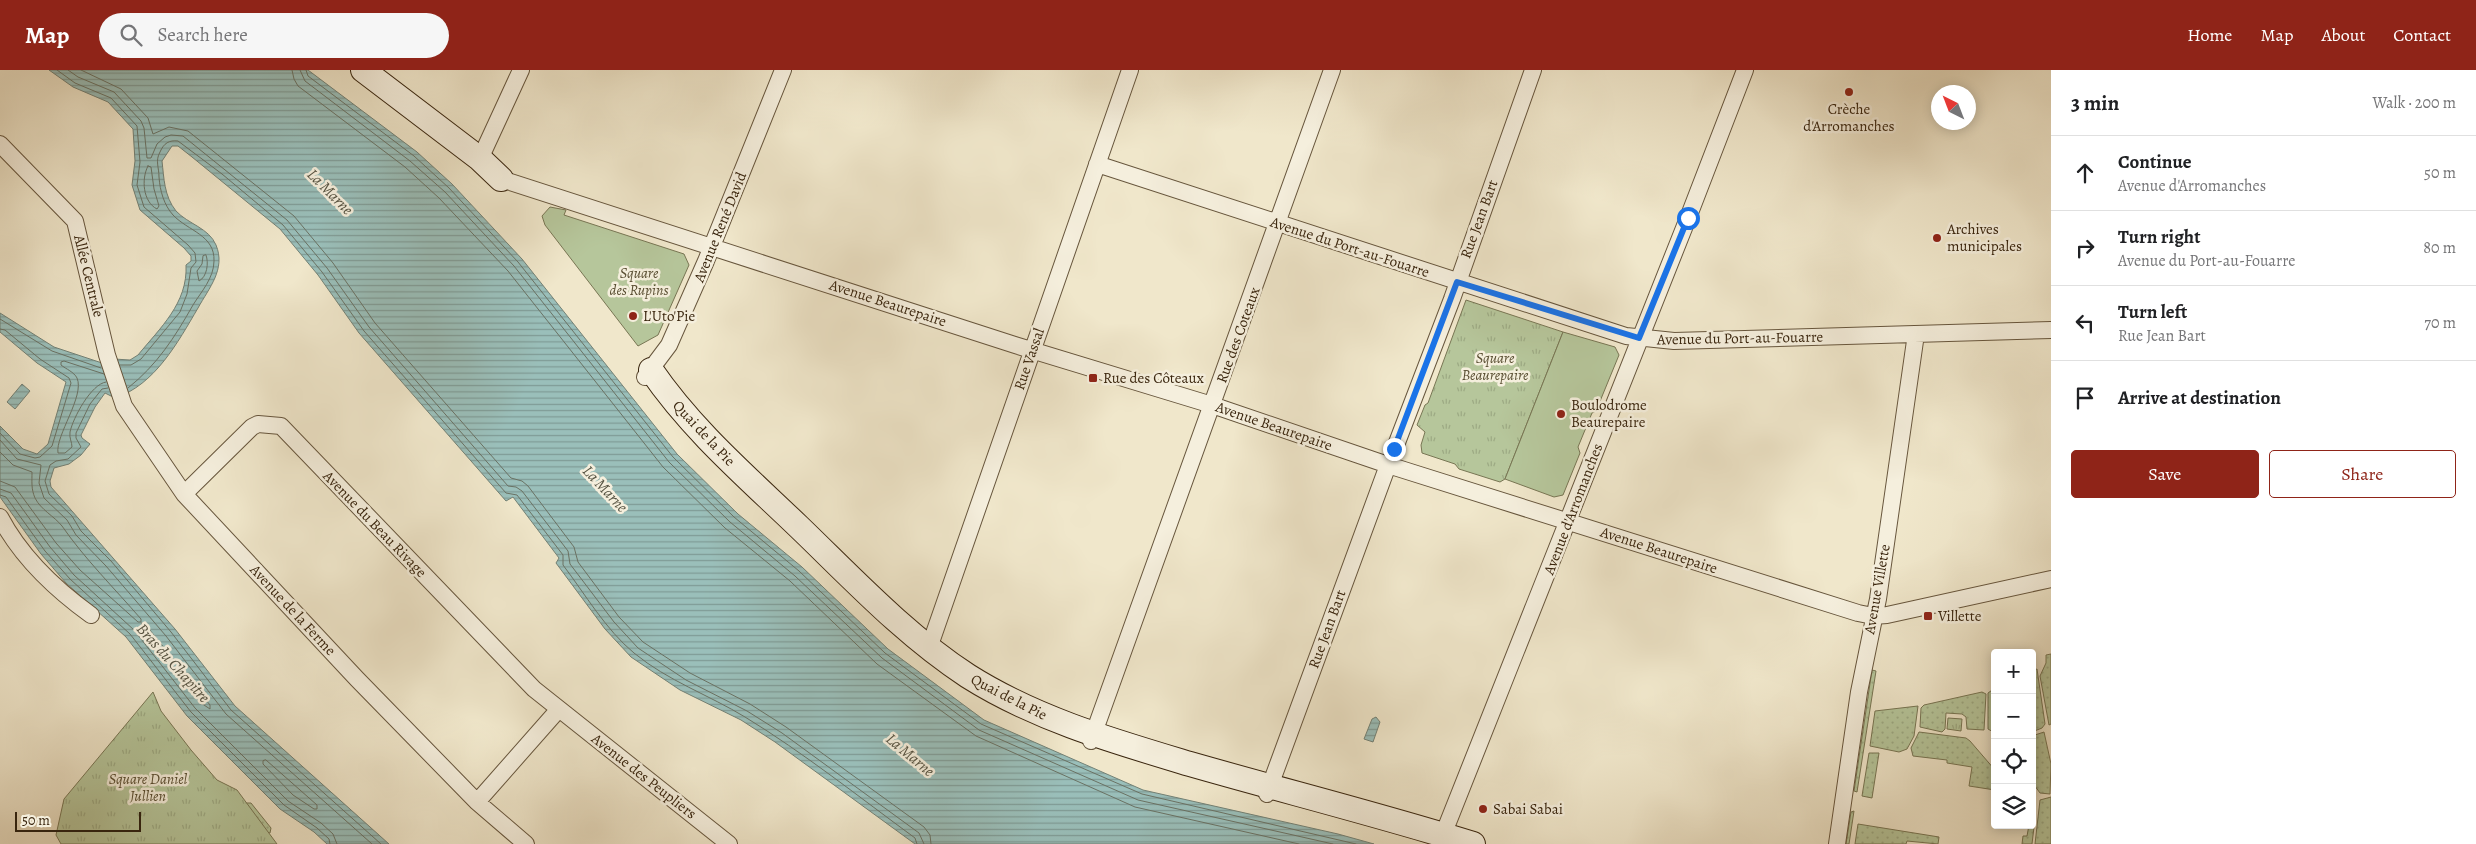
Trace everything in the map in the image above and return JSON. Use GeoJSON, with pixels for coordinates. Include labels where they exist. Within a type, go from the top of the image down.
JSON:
{"type":"FeatureCollection","features":[{"type":"Feature","properties":{"kind":"street"},"geometry":{"type":"LineString","coordinates":[[363,70],[480,159],[502,179]]}},
{"type":"Feature","properties":{"kind":"street"},"geometry":{"type":"LineString","coordinates":[[480,159],[521,70]]}},
{"type":"Feature","properties":{"kind":"street","name":"Avenue René David"},"geometry":{"type":"LineString","coordinates":[[648,374],[670,345],[712,247],[783,70]]}},
{"type":"Feature","properties":{"kind":"street","name":"Rue Vassal"},"geometry":{"type":"LineString","coordinates":[[929,648],[1130,70]]}},
{"type":"Feature","properties":{"kind":"street","name":"Rue des Coteaux"},"geometry":{"type":"LineString","coordinates":[[1092,738],[1332,70]]}},
{"type":"Feature","properties":{"kind":"street","name":"Rue Jean Bart"},"geometry":{"type":"LineString","coordinates":[[1268,790],[1534,70]]}},
{"type":"Feature","properties":{"kind":"street","name":"Avenue d'Arromanches"},"geometry":{"type":"LineString","coordinates":[[1443,835],[1688,218],[1744,70]]}},
{"type":"Feature","properties":{"kind":"street","name":"Allée Centrale"},"geometry":{"type":"LineString","coordinates":[[0,144],[75,221],[107,356],[124,406]]}},
{"type":"Feature","properties":{"kind":"street","name":"Avenue du Port-au-Fouarre"},"geometry":{"type":"LineString","coordinates":[[1097,164],[1457,282],[1639,338],[1674,341],[2051,330]]}},
{"type":"Feature","properties":{"kind":"street","name":"Avenue Beaurepaire"},"geometry":{"type":"LineString","coordinates":[[502,179],[1033,349],[1390,459],[1568,521],[1873,616],[2051,579]]}},
{"type":"Feature","properties":{"kind":"street","name":"Avenue Villette"},"geometry":{"type":"LineString","coordinates":[[1837,844],[1859,692],[1873,616],[1916,334]]}},
{"type":"Feature","properties":{"kind":"street","name":"Quai de la Pie"},"geometry":{"type":"LineString","coordinates":[[648,374],[712,443],[868,592],[929,648],[968,676],[1024,707],[1092,738],[1268,790],[1473,844]]}},
{"type":"Feature","properties":{"kind":"street","name":"Avenue de la Ferme"},"geometry":{"type":"LineString","coordinates":[[124,406],[184,494],[357,679],[477,802],[526,844]]}},
{"type":"Feature","properties":{"kind":"street","name":"Avenue du Beau Rivage"},"geometry":{"type":"LineString","coordinates":[[184,494],[252,427],[258,424],[281,426],[534,689],[559,709]]}},
{"type":"Feature","properties":{"kind":"street"},"geometry":{"type":"LineString","coordinates":[[0,517],[10,536],[33,564],[72,601],[90,614]]}},
{"type":"Feature","properties":{"kind":"street"},"geometry":{"type":"LineString","coordinates":[[477,802],[559,709]]}},
{"type":"Feature","properties":{"kind":"street","name":"Avenue des Peupliers"},"geometry":{"type":"LineString","coordinates":[[559,709],[729,844]]}},
{"type":"Feature","properties":{"kind":"green space","name":"Square des Rupins"},"geometry":{"type":"Polygon","coordinates":[[[550,207],[566,210],[564,215],[684,254],[689,265],[658,335],[638,346],[545,225],[542,216],[550,207]]]}},
{"type":"Feature","properties":{"kind":"green space","name":"Square Beaurepaire"},"geometry":{"type":"Polygon","coordinates":[[[1466,300],[1563,332],[1505,479],[1500,482],[1459,469],[1455,464],[1422,453],[1421,445],[1425,432],[1417,425],[1425,405],[1428,403],[1466,300]]]}},
{"type":"Feature","properties":{"kind":"green space","name":"Boulodrome Beaurepaire"},"geometry":{"type":"Polygon","coordinates":[[[1563,332],[1615,347],[1619,355],[1596,411],[1592,413],[1578,447],[1580,453],[1563,495],[1554,497],[1505,479],[1563,332]]]}},
{"type":"Feature","properties":{"kind":"green space"},"geometry":{"type":"Polygon","coordinates":[[[2051,654],[2051,724],[2049,725],[2040,676],[2046,663],[2046,655],[2051,654]]]}},
{"type":"Feature","properties":{"kind":"green space"},"geometry":{"type":"Polygon","coordinates":[[[2036,669],[2045,724],[2042,728],[2036,730],[2036,694],[2036,669]]]}},
{"type":"Feature","properties":{"kind":"green space"},"geometry":{"type":"Polygon","coordinates":[[[1872,670],[1876,671],[1857,792],[1854,791],[1872,670]]]}},
{"type":"Feature","properties":{"kind":"green space"},"geometry":{"type":"Polygon","coordinates":[[[1991,691],[1991,731],[1988,729],[1988,693],[1991,691]]]}},
{"type":"Feature","properties":{"kind":"green space","name":"Square Daniel Jullien"},"geometry":{"type":"Polygon","coordinates":[[[153,692],[161,711],[191,750],[217,780],[237,790],[277,844],[61,844],[56,835],[64,799],[153,692]]]}},
{"type":"Feature","properties":{"kind":"green space"},"geometry":{"type":"Polygon","coordinates":[[[1982,692],[1986,694],[1984,730],[1967,729],[1966,717],[1962,714],[1946,713],[1945,729],[1942,732],[1920,727],[1921,708],[1924,705],[1982,692]]]}},
{"type":"Feature","properties":{"kind":"green space"},"geometry":{"type":"Polygon","coordinates":[[[1918,706],[1914,736],[1907,749],[1899,752],[1870,746],[1875,711],[1918,706]]]}},
{"type":"Feature","properties":{"kind":"green space"},"geometry":{"type":"Polygon","coordinates":[[[1948,718],[1962,719],[1961,731],[1947,729],[1948,718]]]}},
{"type":"Feature","properties":{"kind":"green space"},"geometry":{"type":"Polygon","coordinates":[[[1919,732],[1966,738],[1991,765],[1991,789],[1969,786],[1972,767],[1947,763],[1947,760],[1913,756],[1911,748],[1919,732]]]}},
{"type":"Feature","properties":{"kind":"green space"},"geometry":{"type":"Polygon","coordinates":[[[2044,732],[2051,764],[2050,794],[2040,793],[2036,788],[2036,735],[2044,732]]]}},
{"type":"Feature","properties":{"kind":"green space"},"geometry":{"type":"Polygon","coordinates":[[[1869,753],[1879,753],[1872,798],[1862,796],[1869,753]]]}},
{"type":"Feature","properties":{"kind":"green space"},"geometry":{"type":"Polygon","coordinates":[[[2051,797],[2051,844],[2035,844],[2040,800],[2051,797]]]}},
{"type":"Feature","properties":{"kind":"green space"},"geometry":{"type":"Polygon","coordinates":[[[246,803],[251,803],[271,828],[270,833],[263,832],[246,803]]]}},
{"type":"Feature","properties":{"kind":"green space"},"geometry":{"type":"Polygon","coordinates":[[[1854,811],[1849,844],[1846,844],[1851,812],[1854,811]]]}},
{"type":"Feature","properties":{"kind":"green space"},"geometry":{"type":"Polygon","coordinates":[[[1858,824],[1939,837],[1938,844],[1907,841],[1906,844],[1855,844],[1858,824]]]}},
{"type":"Feature","properties":{"kind":"green space"},"geometry":{"type":"Polygon","coordinates":[[[2028,829],[2034,829],[2032,844],[2022,844],[2023,836],[2027,836],[2028,829]]]}},
{"type":"Feature","properties":{"kind":"water"},"geometry":{"type":"Polygon","coordinates":[[[49,70],[308,70],[417,152],[452,184],[522,259],[677,454],[738,514],[802,567],[888,649],[984,720],[1143,790],[1338,834],[1374,844],[915,844],[775,742],[741,720],[680,690],[631,657],[605,629],[556,563],[559,558],[513,497],[506,501],[359,333],[318,275],[280,229],[178,146],[172,146],[162,161],[169,199],[176,211],[213,239],[219,254],[218,270],[207,293],[182,335],[154,373],[129,392],[115,398],[105,393],[95,407],[81,435],[90,444],[81,455],[69,464],[54,468],[50,481],[51,487],[175,629],[235,706],[389,844],[327,844],[314,832],[280,809],[187,716],[126,637],[66,583],[41,554],[0,497],[0,426],[23,449],[37,454],[48,444],[66,382],[37,363],[0,332],[0,313],[54,347],[102,363],[114,359],[130,360],[138,355],[171,314],[182,291],[186,265],[191,261],[191,256],[184,248],[140,210],[132,185],[135,161],[133,129],[108,102],[73,87],[49,70]]]}},
{"type":"Feature","properties":{"kind":"water"},"geometry":{"type":"Polygon","coordinates":[[[22,384],[30,391],[15,409],[7,402],[22,384]]]}},
{"type":"Feature","properties":{"kind":"water"},"geometry":{"type":"Polygon","coordinates":[[[1376,717],[1380,722],[1373,742],[1364,739],[1372,719],[1376,717]]]}},
{"type":"Feature","properties":{"kind":"place","name":"Crèche d'Arromanches"},"geometry":{"type":"Point","coordinates":[1849,92]}},
{"type":"Feature","properties":{"kind":"place","name":"Archives municipales"},"geometry":{"type":"Point","coordinates":[1937,238]}},
{"type":"Feature","properties":{"kind":"place","name":"L'Uto'Pie"},"geometry":{"type":"Point","coordinates":[633,316]}},
{"type":"Feature","properties":{"kind":"place","name":"Rue des Côteaux"},"geometry":{"type":"Point","coordinates":[1093,378]}},
{"type":"Feature","properties":{"kind":"place","name":"Boulodrome Beaurepaire"},"geometry":{"type":"Point","coordinates":[1561,414]}},
{"type":"Feature","properties":{"kind":"place","name":"Villette"},"geometry":{"type":"Point","coordinates":[1928,616]}},
{"type":"Feature","properties":{"kind":"place","name":"Sabai Sabai"},"geometry":{"type":"Point","coordinates":[1483,809]}},
{"type":"Feature","properties":{"kind":"route"},"geometry":{"type":"LineString","coordinates":[[1394,449],[1457,282],[1626,336],[1639,338],[1688,218]]}},
{"type":"Feature","properties":{"kind":"water label","name":"La Marne"},"geometry":{"type":"Point","coordinates":[330,192]}},
{"type":"Feature","properties":{"kind":"water label","name":"La Marne"},"geometry":{"type":"Point","coordinates":[605,489]}},
{"type":"Feature","properties":{"kind":"water label","name":"Bras du Chapitre"},"geometry":{"type":"Point","coordinates":[173,663]}},
{"type":"Feature","properties":{"kind":"water label","name":"La Marne"},"geometry":{"type":"Point","coordinates":[910,755]}}]}
